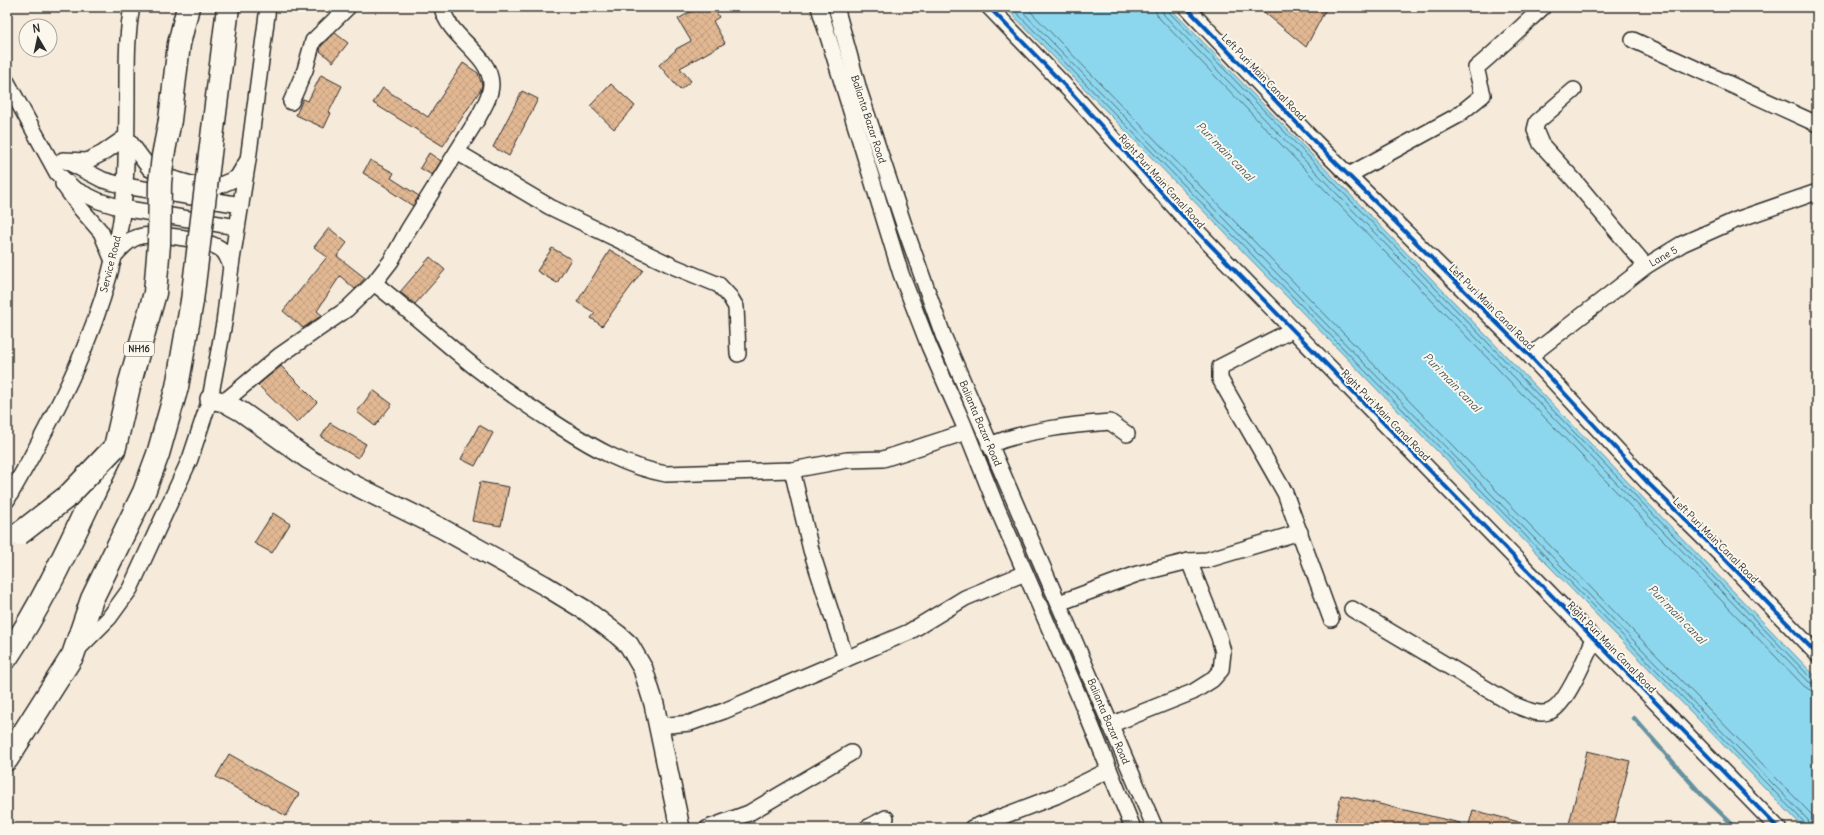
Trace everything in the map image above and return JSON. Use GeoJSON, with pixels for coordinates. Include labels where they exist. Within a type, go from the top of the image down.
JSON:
{"type":"FeatureCollection","features":[{"type":"Feature","properties":{"kind":"highway","name":"NH16"},"geometry":{"type":"LineString","coordinates":[[7,657],[25,630],[52,581],[116,447],[130,382],[155,293],[159,244],[160,183],[163,156],[170,120],[179,44],[188,7]]}},
{"type":"Feature","properties":{"kind":"highway"},"geometry":{"type":"LineString","coordinates":[[7,759],[73,655],[92,599],[144,492],[158,454],[177,387],[197,264],[228,7]]}},
{"type":"Feature","properties":{"kind":"highway"},"geometry":{"type":"LineString","coordinates":[[13,538],[68,496],[116,447]]}},
{"type":"Feature","properties":{"kind":"main road"},"geometry":{"type":"LineString","coordinates":[[217,400],[293,447],[308,459],[348,482],[448,532],[544,585],[601,620],[629,645],[643,669],[659,726],[680,828]]}},
{"type":"Feature","properties":{"kind":"street","name":"Service Road"},"geometry":{"type":"LineString","coordinates":[[7,500],[36,449],[83,353],[113,259],[125,186],[127,56],[132,7]]}},
{"type":"Feature","properties":{"kind":"street"},"geometry":{"type":"LineString","coordinates":[[73,655],[109,618],[130,589],[217,400],[231,266],[248,160],[268,7]]}},
{"type":"Feature","properties":{"kind":"street"},"geometry":{"type":"LineString","coordinates":[[291,102],[305,70],[313,41],[348,7]]}},
{"type":"Feature","properties":{"kind":"street"},"geometry":{"type":"LineString","coordinates":[[217,400],[347,309],[374,282],[391,261],[408,230],[487,101],[491,84],[486,68],[453,30],[444,14],[442,7]]}},
{"type":"Feature","properties":{"kind":"street","name":"Balianta Bazar Road"},"geometry":{"type":"LineString","coordinates":[[819,7],[901,274],[929,346],[963,423],[1025,574],[1133,828]]}},
{"type":"Feature","properties":{"kind":"street","name":"Balianta Bazar Road"},"geometry":{"type":"LineString","coordinates":[[836,7],[860,90],[904,225],[943,335],[1155,828]]}},
{"type":"Feature","properties":{"kind":"street","name":"Right Puri Main Canal Road"},"geometry":{"type":"LineString","coordinates":[[989,7],[1070,91],[1189,223],[1778,828]]}},
{"type":"Feature","properties":{"kind":"street","name":"Left Puri Main Canal Road"},"geometry":{"type":"LineString","coordinates":[[1186,7],[1349,176],[1530,356],[1647,482],[1817,654]]}},
{"type":"Feature","properties":{"kind":"street"},"geometry":{"type":"LineString","coordinates":[[1349,176],[1457,116],[1483,95],[1476,68],[1498,50],[1506,40],[1543,7]]}},
{"type":"Feature","properties":{"kind":"street"},"geometry":{"type":"LineString","coordinates":[[1633,40],[1817,124]]}},
{"type":"Feature","properties":{"kind":"street"},"geometry":{"type":"LineString","coordinates":[[7,82],[66,190],[101,232],[113,259],[127,243],[138,237],[153,235],[210,243],[223,250],[231,266]]}},
{"type":"Feature","properties":{"kind":"street"},"geometry":{"type":"LineString","coordinates":[[1574,90],[1537,122],[1535,130],[1537,137],[1541,144],[1581,188],[1646,266]]}},
{"type":"Feature","properties":{"kind":"street"},"geometry":{"type":"LineString","coordinates":[[63,160],[86,160],[103,154],[126,137],[150,169],[170,178],[191,184],[216,187],[237,178],[248,160]]}},
{"type":"Feature","properties":{"kind":"street"},"geometry":{"type":"LineString","coordinates":[[44,149],[103,180],[125,186],[241,205]]}},
{"type":"Feature","properties":{"kind":"street"},"geometry":{"type":"LineString","coordinates":[[457,152],[550,207],[674,267],[719,285],[730,297],[736,307],[738,354]]}},
{"type":"Feature","properties":{"kind":"street"},"geometry":{"type":"LineString","coordinates":[[56,173],[74,189],[99,201],[122,208],[237,227]]}},
{"type":"Feature","properties":{"kind":"street","name":"Lane 5"},"geometry":{"type":"LineString","coordinates":[[1530,356],[1646,266],[1682,244],[1736,220],[1792,199],[1817,192]]}},
{"type":"Feature","properties":{"kind":"street"},"geometry":{"type":"LineString","coordinates":[[374,282],[453,349],[504,389],[582,440],[614,458],[645,470],[666,474],[792,470],[847,460],[883,459],[966,432]]}},
{"type":"Feature","properties":{"kind":"street"},"geometry":{"type":"LineString","coordinates":[[1292,330],[1220,367],[1220,379],[1283,488],[1331,619]]}},
{"type":"Feature","properties":{"kind":"street"},"geometry":{"type":"LineString","coordinates":[[990,444],[1005,438],[1078,424],[1110,422],[1127,434]]}},
{"type":"Feature","properties":{"kind":"street"},"geometry":{"type":"LineString","coordinates":[[792,470],[811,550],[846,659]]}},
{"type":"Feature","properties":{"kind":"street"},"geometry":{"type":"LineString","coordinates":[[1059,603],[1137,574],[1189,561],[1207,560],[1300,532]]}},
{"type":"Feature","properties":{"kind":"street"},"geometry":{"type":"LineString","coordinates":[[1110,725],[1193,692],[1212,680],[1221,670],[1223,652],[1219,637],[1189,561]]}},
{"type":"Feature","properties":{"kind":"street"},"geometry":{"type":"LineString","coordinates":[[659,726],[690,723],[724,711],[909,632],[965,598],[1025,574]]}},
{"type":"Feature","properties":{"kind":"street"},"geometry":{"type":"LineString","coordinates":[[1352,608],[1512,704],[1532,712],[1541,713],[1551,711],[1561,703],[1594,639]]}},
{"type":"Feature","properties":{"kind":"street"},"geometry":{"type":"LineString","coordinates":[[708,828],[748,813],[851,752]]}},
{"type":"Feature","properties":{"kind":"street"},"geometry":{"type":"LineString","coordinates":[[972,828],[1050,798],[1109,770]]}},
{"type":"Feature","properties":{"kind":"street"},"geometry":{"type":"LineString","coordinates":[[867,828],[886,818]]}},
{"type":"Feature","properties":{"kind":"water","name":"Puri main canal"},"geometry":{"type":"Polygon","coordinates":[[[1005,7],[1169,7],[1817,678],[1817,828],[1804,828],[1005,7]]]}},
{"type":"Feature","properties":{"kind":"building"},"geometry":{"type":"Polygon","coordinates":[[[699,7],[713,7],[719,17],[713,21],[725,43],[680,68],[691,81],[680,90],[659,65],[676,49],[691,41],[678,19],[699,7]]]}},
{"type":"Feature","properties":{"kind":"building"},"geometry":{"type":"Polygon","coordinates":[[[1258,7],[1327,7],[1306,47],[1258,7]]]}},
{"type":"Feature","properties":{"kind":"building"},"geometry":{"type":"Polygon","coordinates":[[[335,33],[348,43],[333,62],[320,51],[321,46],[335,33]]]}},
{"type":"Feature","properties":{"kind":"building"},"geometry":{"type":"Polygon","coordinates":[[[463,63],[478,73],[482,85],[481,89],[443,146],[373,103],[383,88],[428,117],[463,63]]]}},
{"type":"Feature","properties":{"kind":"building"},"geometry":{"type":"Polygon","coordinates":[[[321,75],[342,86],[329,112],[331,113],[324,128],[296,115],[303,99],[308,101],[321,75]]]}},
{"type":"Feature","properties":{"kind":"building"},"geometry":{"type":"Polygon","coordinates":[[[611,84],[635,106],[614,129],[590,106],[611,84]]]}},
{"type":"Feature","properties":{"kind":"building"},"geometry":{"type":"Polygon","coordinates":[[[522,91],[538,99],[509,156],[493,147],[522,91]]]}},
{"type":"Feature","properties":{"kind":"building"},"geometry":{"type":"Polygon","coordinates":[[[429,153],[441,161],[432,175],[420,168],[429,153]]]}},
{"type":"Feature","properties":{"kind":"building"},"geometry":{"type":"Polygon","coordinates":[[[370,160],[394,173],[391,178],[419,196],[413,206],[390,191],[391,190],[363,173],[370,160]]]}},
{"type":"Feature","properties":{"kind":"building"},"geometry":{"type":"Polygon","coordinates":[[[329,228],[347,243],[337,256],[365,278],[355,289],[340,276],[317,311],[322,315],[303,328],[283,311],[327,257],[314,247],[329,228]]]}},
{"type":"Feature","properties":{"kind":"building"},"geometry":{"type":"Polygon","coordinates":[[[552,248],[571,259],[557,283],[537,271],[552,248]]]}},
{"type":"Feature","properties":{"kind":"building"},"geometry":{"type":"Polygon","coordinates":[[[610,250],[643,270],[602,326],[591,318],[595,313],[577,302],[610,250]]]}},
{"type":"Feature","properties":{"kind":"building"},"geometry":{"type":"Polygon","coordinates":[[[430,257],[445,270],[415,304],[400,292],[430,257]]]}},
{"type":"Feature","properties":{"kind":"building"},"geometry":{"type":"Polygon","coordinates":[[[281,366],[317,402],[297,423],[258,385],[281,366]]]}},
{"type":"Feature","properties":{"kind":"building"},"geometry":{"type":"Polygon","coordinates":[[[373,390],[392,404],[375,426],[357,412],[373,390]]]}},
{"type":"Feature","properties":{"kind":"building"},"geometry":{"type":"Polygon","coordinates":[[[330,423],[366,444],[358,458],[321,437],[330,423]]]}},
{"type":"Feature","properties":{"kind":"building"},"geometry":{"type":"Polygon","coordinates":[[[479,425],[493,433],[475,466],[461,459],[479,425]]]}},
{"type":"Feature","properties":{"kind":"building"},"geometry":{"type":"Polygon","coordinates":[[[480,482],[509,487],[501,526],[472,521],[480,482]]]}},
{"type":"Feature","properties":{"kind":"building"},"geometry":{"type":"Polygon","coordinates":[[[273,513],[290,524],[272,553],[254,543],[273,513]]]}},
{"type":"Feature","properties":{"kind":"building"},"geometry":{"type":"Polygon","coordinates":[[[1587,751],[1630,761],[1613,828],[1568,828],[1587,751]]]}},
{"type":"Feature","properties":{"kind":"building"},"geometry":{"type":"Polygon","coordinates":[[[229,754],[299,794],[286,816],[216,777],[229,754]]]}},
{"type":"Feature","properties":{"kind":"building"},"geometry":{"type":"Polygon","coordinates":[[[1341,795],[1460,823],[1459,828],[1334,828],[1341,795]]]}},
{"type":"Feature","properties":{"kind":"building"},"geometry":{"type":"Polygon","coordinates":[[[1473,810],[1527,824],[1526,828],[1468,828],[1473,810]]]}},
{"type":"Feature","properties":{"kind":"waterway"},"geometry":{"type":"LineString","coordinates":[[1634,718],[1701,794],[1736,828]]}},
{"type":"Feature","properties":{"kind":"cycle path"},"geometry":{"type":"LineString","coordinates":[[989,7],[1070,91],[1189,223],[1778,828]]}},
{"type":"Feature","properties":{"kind":"cycle path"},"geometry":{"type":"LineString","coordinates":[[1186,7],[1315,142],[1530,356],[1647,482],[1726,560],[1817,654]]}}]}
